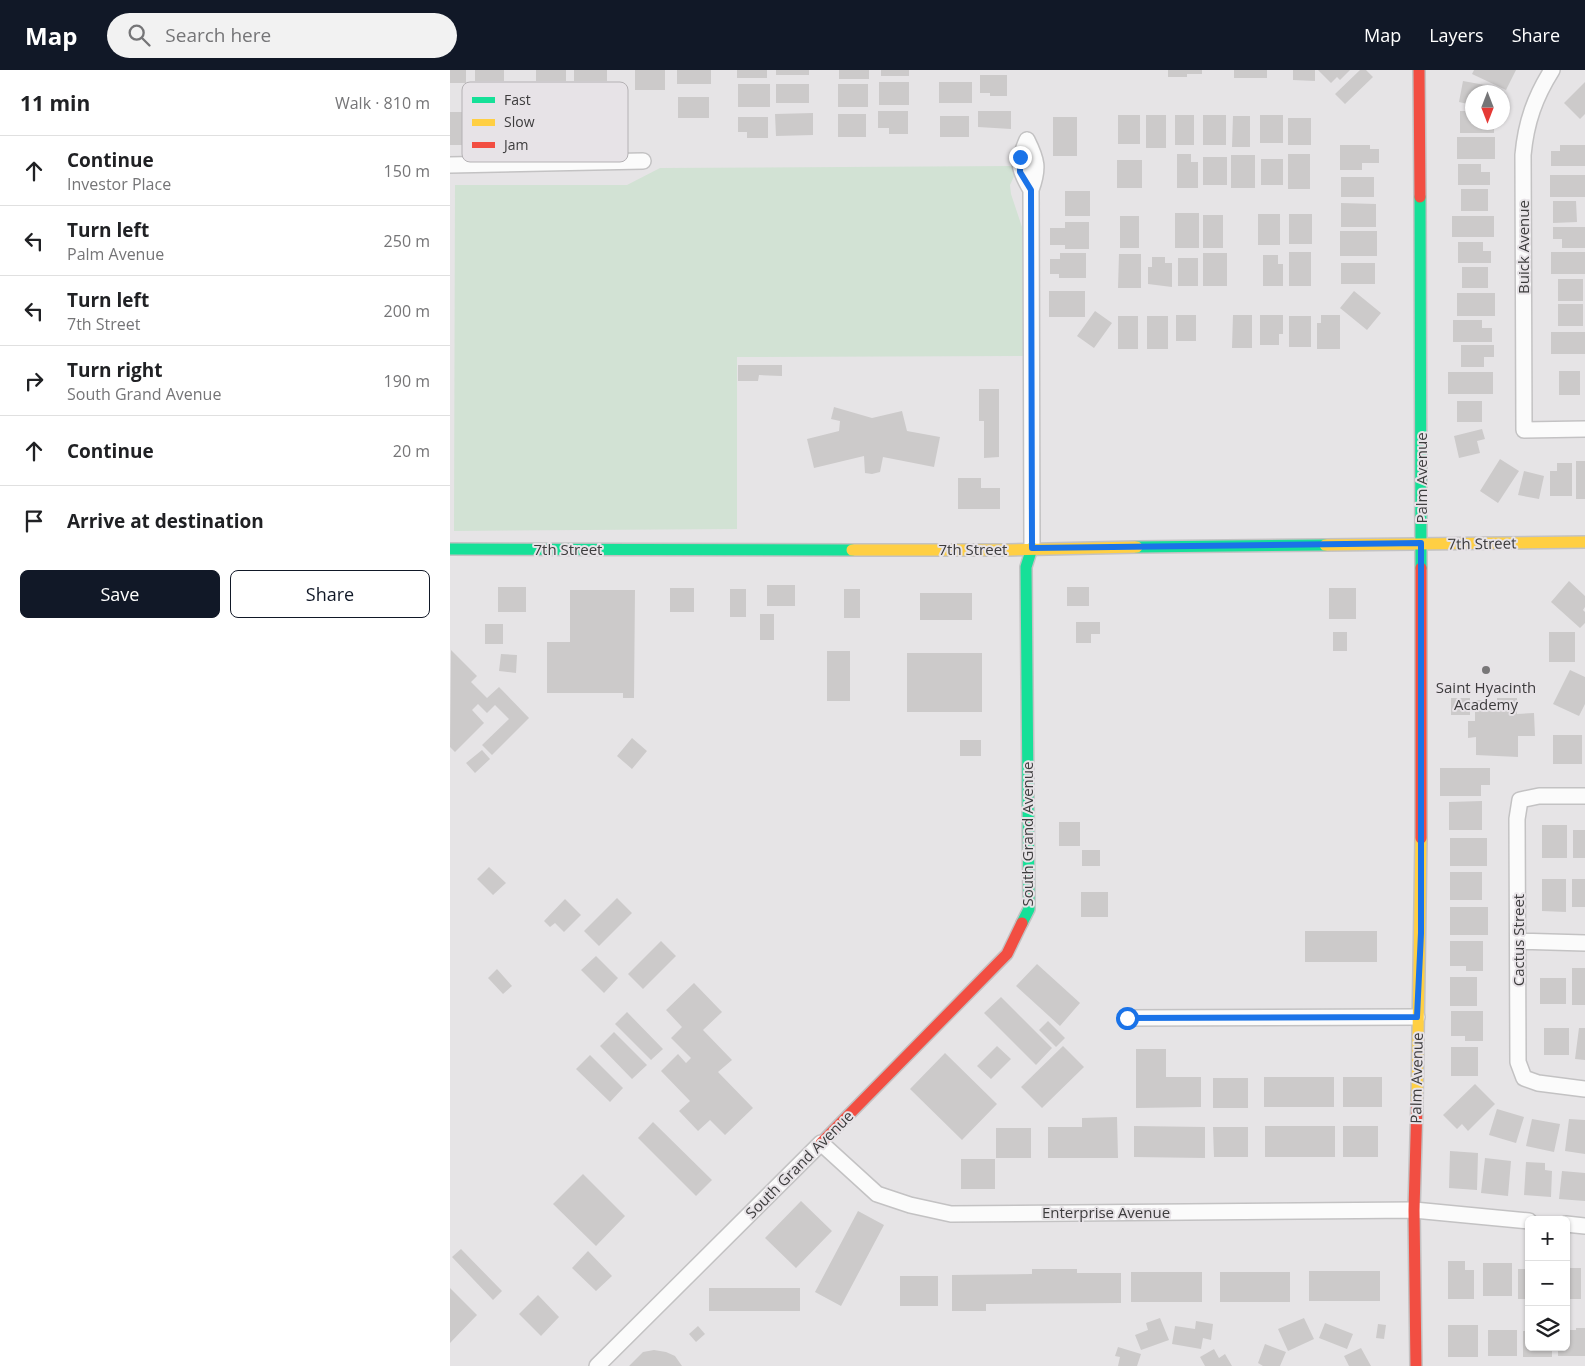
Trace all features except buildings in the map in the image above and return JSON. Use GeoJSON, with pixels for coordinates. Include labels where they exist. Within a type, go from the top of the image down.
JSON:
{"type":"FeatureCollection","features":[{"type":"Feature","properties":{"kind":"street","name":"Palm Avenue"},"geometry":{"type":"LineString","coordinates":[[1416,1366],[1414,1210],[1417,1017],[1421,933],[1419,70]]}},
{"type":"Feature","properties":{"kind":"street","name":"Buick Avenue"},"geometry":{"type":"LineString","coordinates":[[1552,70],[1532,106],[1523,154],[1524,430],[1585,429]]}},
{"type":"Feature","properties":{"kind":"street"},"geometry":{"type":"LineString","coordinates":[[628,161],[643,161]]}},
{"type":"Feature","properties":{"kind":"street"},"geometry":{"type":"LineString","coordinates":[[450,165],[595,162]]}},
{"type":"Feature","properties":{"kind":"street","name":"South Grand Avenue"},"geometry":{"type":"LineString","coordinates":[[597,1366],[1007,954],[1029,909],[1026,567],[1032,548],[1031,190]]}},
{"type":"Feature","properties":{"kind":"street","name":"7th Street"},"geometry":{"type":"LineString","coordinates":[[450,549],[1008,550],[1032,548],[1585,542]]}},
{"type":"Feature","properties":{"kind":"street","name":"Cactus Street"},"geometry":{"type":"LineString","coordinates":[[1585,796],[1539,796],[1520,800],[1516,819],[1518,1062],[1524,1078],[1538,1084],[1585,1089]]}},
{"type":"Feature","properties":{"kind":"street"},"geometry":{"type":"LineString","coordinates":[[1518,941],[1585,943]]}},
{"type":"Feature","properties":{"kind":"street"},"geometry":{"type":"LineString","coordinates":[[1127,1018],[1417,1017]]}},
{"type":"Feature","properties":{"kind":"street","name":"Enterprise Avenue"},"geometry":{"type":"LineString","coordinates":[[821,1143],[877,1194],[910,1206],[951,1214],[1414,1210],[1525,1221]]}},
{"type":"Feature","properties":{"kind":"street"},"geometry":{"type":"LineString","coordinates":[[1570,1224],[1585,1226]]}},
{"type":"Feature","properties":{"kind":"green space"},"geometry":{"type":"Polygon","coordinates":[[[1009,166],[1018,168],[1010,185],[1011,194],[1025,236],[1025,356],[737,357],[737,529],[454,531],[455,185],[627,185],[660,168],[1009,166]]]}},
{"type":"Feature","properties":{"kind":"traffic: fast"},"geometry":{"type":"LineString","coordinates":[[1420,197],[1421,568]]}},
{"type":"Feature","properties":{"kind":"traffic: fast"},"geometry":{"type":"LineString","coordinates":[[1137,547],[1325,545]]}},
{"type":"Feature","properties":{"kind":"traffic: fast"},"geometry":{"type":"LineString","coordinates":[[1022,923],[1029,909],[1026,567],[1032,548]]}},
{"type":"Feature","properties":{"kind":"traffic: fast"},"geometry":{"type":"LineString","coordinates":[[450,549],[852,550]]}},
{"type":"Feature","properties":{"kind":"traffic: slow"},"geometry":{"type":"LineString","coordinates":[[1325,545],[1585,542]]}},
{"type":"Feature","properties":{"kind":"traffic: slow"},"geometry":{"type":"LineString","coordinates":[[852,550],[1008,550],[1137,547]]}},
{"type":"Feature","properties":{"kind":"traffic: slow"},"geometry":{"type":"LineString","coordinates":[[1417,1102],[1421,838]]}},
{"type":"Feature","properties":{"kind":"traffic: jam"},"geometry":{"type":"LineString","coordinates":[[1419,70],[1420,197]]}},
{"type":"Feature","properties":{"kind":"traffic: jam"},"geometry":{"type":"LineString","coordinates":[[1421,568],[1421,838]]}},
{"type":"Feature","properties":{"kind":"traffic: jam"},"geometry":{"type":"LineString","coordinates":[[821,1143],[1007,954],[1022,923]]}},
{"type":"Feature","properties":{"kind":"traffic: jam"},"geometry":{"type":"LineString","coordinates":[[1416,1366],[1414,1210],[1417,1102]]}},
{"type":"Feature","properties":{"kind":"place","name":"Saint Hyacinth Academy"},"geometry":{"type":"Point","coordinates":[1486,670]}},
{"type":"Feature","properties":{"kind":"route"},"geometry":{"type":"LineString","coordinates":[[1020,157],[1020,172],[1031,190],[1032,548],[1421,543],[1421,933],[1417,1017],[1127,1018]]}}]}
